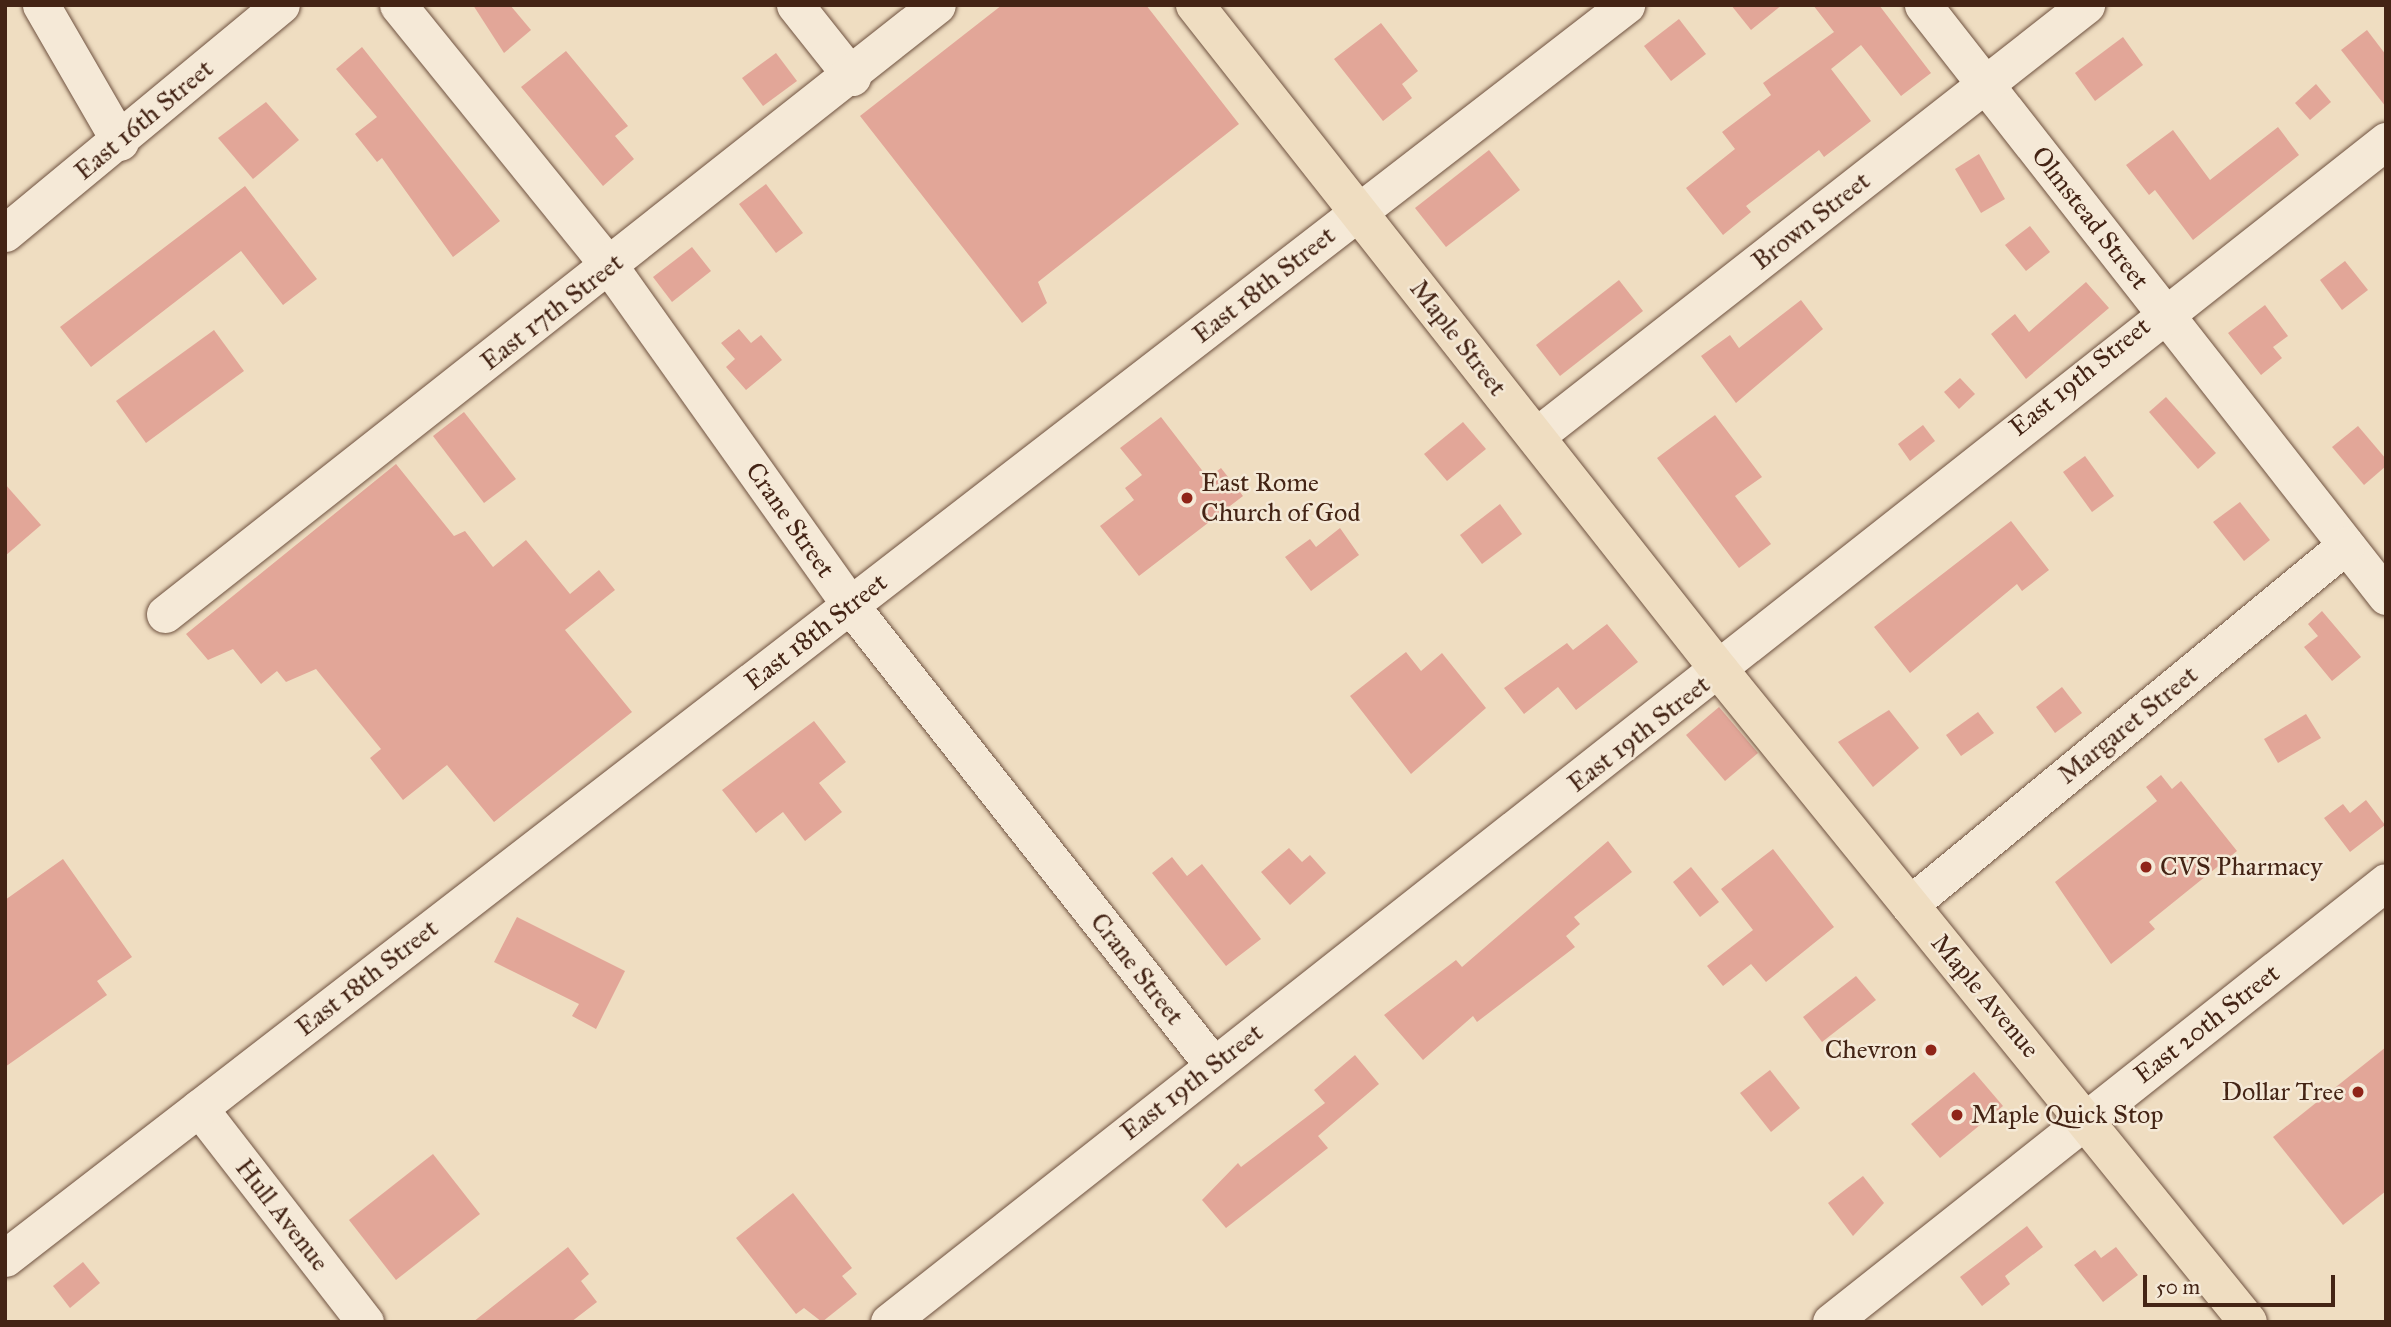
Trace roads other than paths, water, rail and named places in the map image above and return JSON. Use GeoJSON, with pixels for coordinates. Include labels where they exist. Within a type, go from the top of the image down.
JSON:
{"type":"FeatureCollection","features":[{"type":"Feature","properties":{"kind":"main road","name":"Maple Street"},"geometry":{"type":"LineString","coordinates":[[1195,5],[1720,671]]}},
{"type":"Feature","properties":{"kind":"main road","name":"Maple Avenue"},"geometry":{"type":"LineString","coordinates":[[1720,671],[2087,1119],[2248,1322]]}},
{"type":"Feature","properties":{"kind":"street"},"geometry":{"type":"LineString","coordinates":[[41,5],[120,142]]}},
{"type":"Feature","properties":{"kind":"street","name":"East 16th Street"},"geometry":{"type":"LineString","coordinates":[[5,233],[120,142],[281,5]]}},
{"type":"Feature","properties":{"kind":"street","name":"Crane Street"},"geometry":{"type":"LineString","coordinates":[[398,5],[610,267],[850,605],[1213,1065]]}},
{"type":"Feature","properties":{"kind":"street"},"geometry":{"type":"LineString","coordinates":[[795,5],[852,77]]}},
{"type":"Feature","properties":{"kind":"street","name":"East 17th Street"},"geometry":{"type":"LineString","coordinates":[[165,614],[852,77],[937,5]]}},
{"type":"Feature","properties":{"kind":"street","name":"East 18th Street"},"geometry":{"type":"LineString","coordinates":[[5,1258],[1626,5]]}},
{"type":"Feature","properties":{"kind":"street","name":"Olmstead Street"},"geometry":{"type":"LineString","coordinates":[[1923,5],[2386,596]]}},
{"type":"Feature","properties":{"kind":"street","name":"Brown Street"},"geometry":{"type":"LineString","coordinates":[[1535,436],[2087,5]]}},
{"type":"Feature","properties":{"kind":"street","name":"East 19th Street"},"geometry":{"type":"LineString","coordinates":[[889,1322],[1213,1065],[1720,671],[2162,311],[2386,141]]}},
{"type":"Feature","properties":{"kind":"street","name":"Margaret Street"},"geometry":{"type":"LineString","coordinates":[[1909,905],[2346,545]]}},
{"type":"Feature","properties":{"kind":"street","name":"East 20th Street"},"geometry":{"type":"LineString","coordinates":[[1830,1322],[2386,881]]}},
{"type":"Feature","properties":{"kind":"street","name":"Hull Avenue"},"geometry":{"type":"LineString","coordinates":[[199,1108],[365,1322]]}},
{"type":"Feature","properties":{"kind":"place","name":"East Rome Church of God"},"geometry":{"type":"Point","coordinates":[1187,498]}},
{"type":"Feature","properties":{"kind":"place","name":"CVS Pharmacy"},"geometry":{"type":"Point","coordinates":[2146,867]}},
{"type":"Feature","properties":{"kind":"place","name":"Chevron"},"geometry":{"type":"Point","coordinates":[1931,1050]}},
{"type":"Feature","properties":{"kind":"place","name":"Dollar Tree"},"geometry":{"type":"Point","coordinates":[2358,1092]}},
{"type":"Feature","properties":{"kind":"place","name":"Maple Quick Stop"},"geometry":{"type":"Point","coordinates":[1957,1115]}}]}
